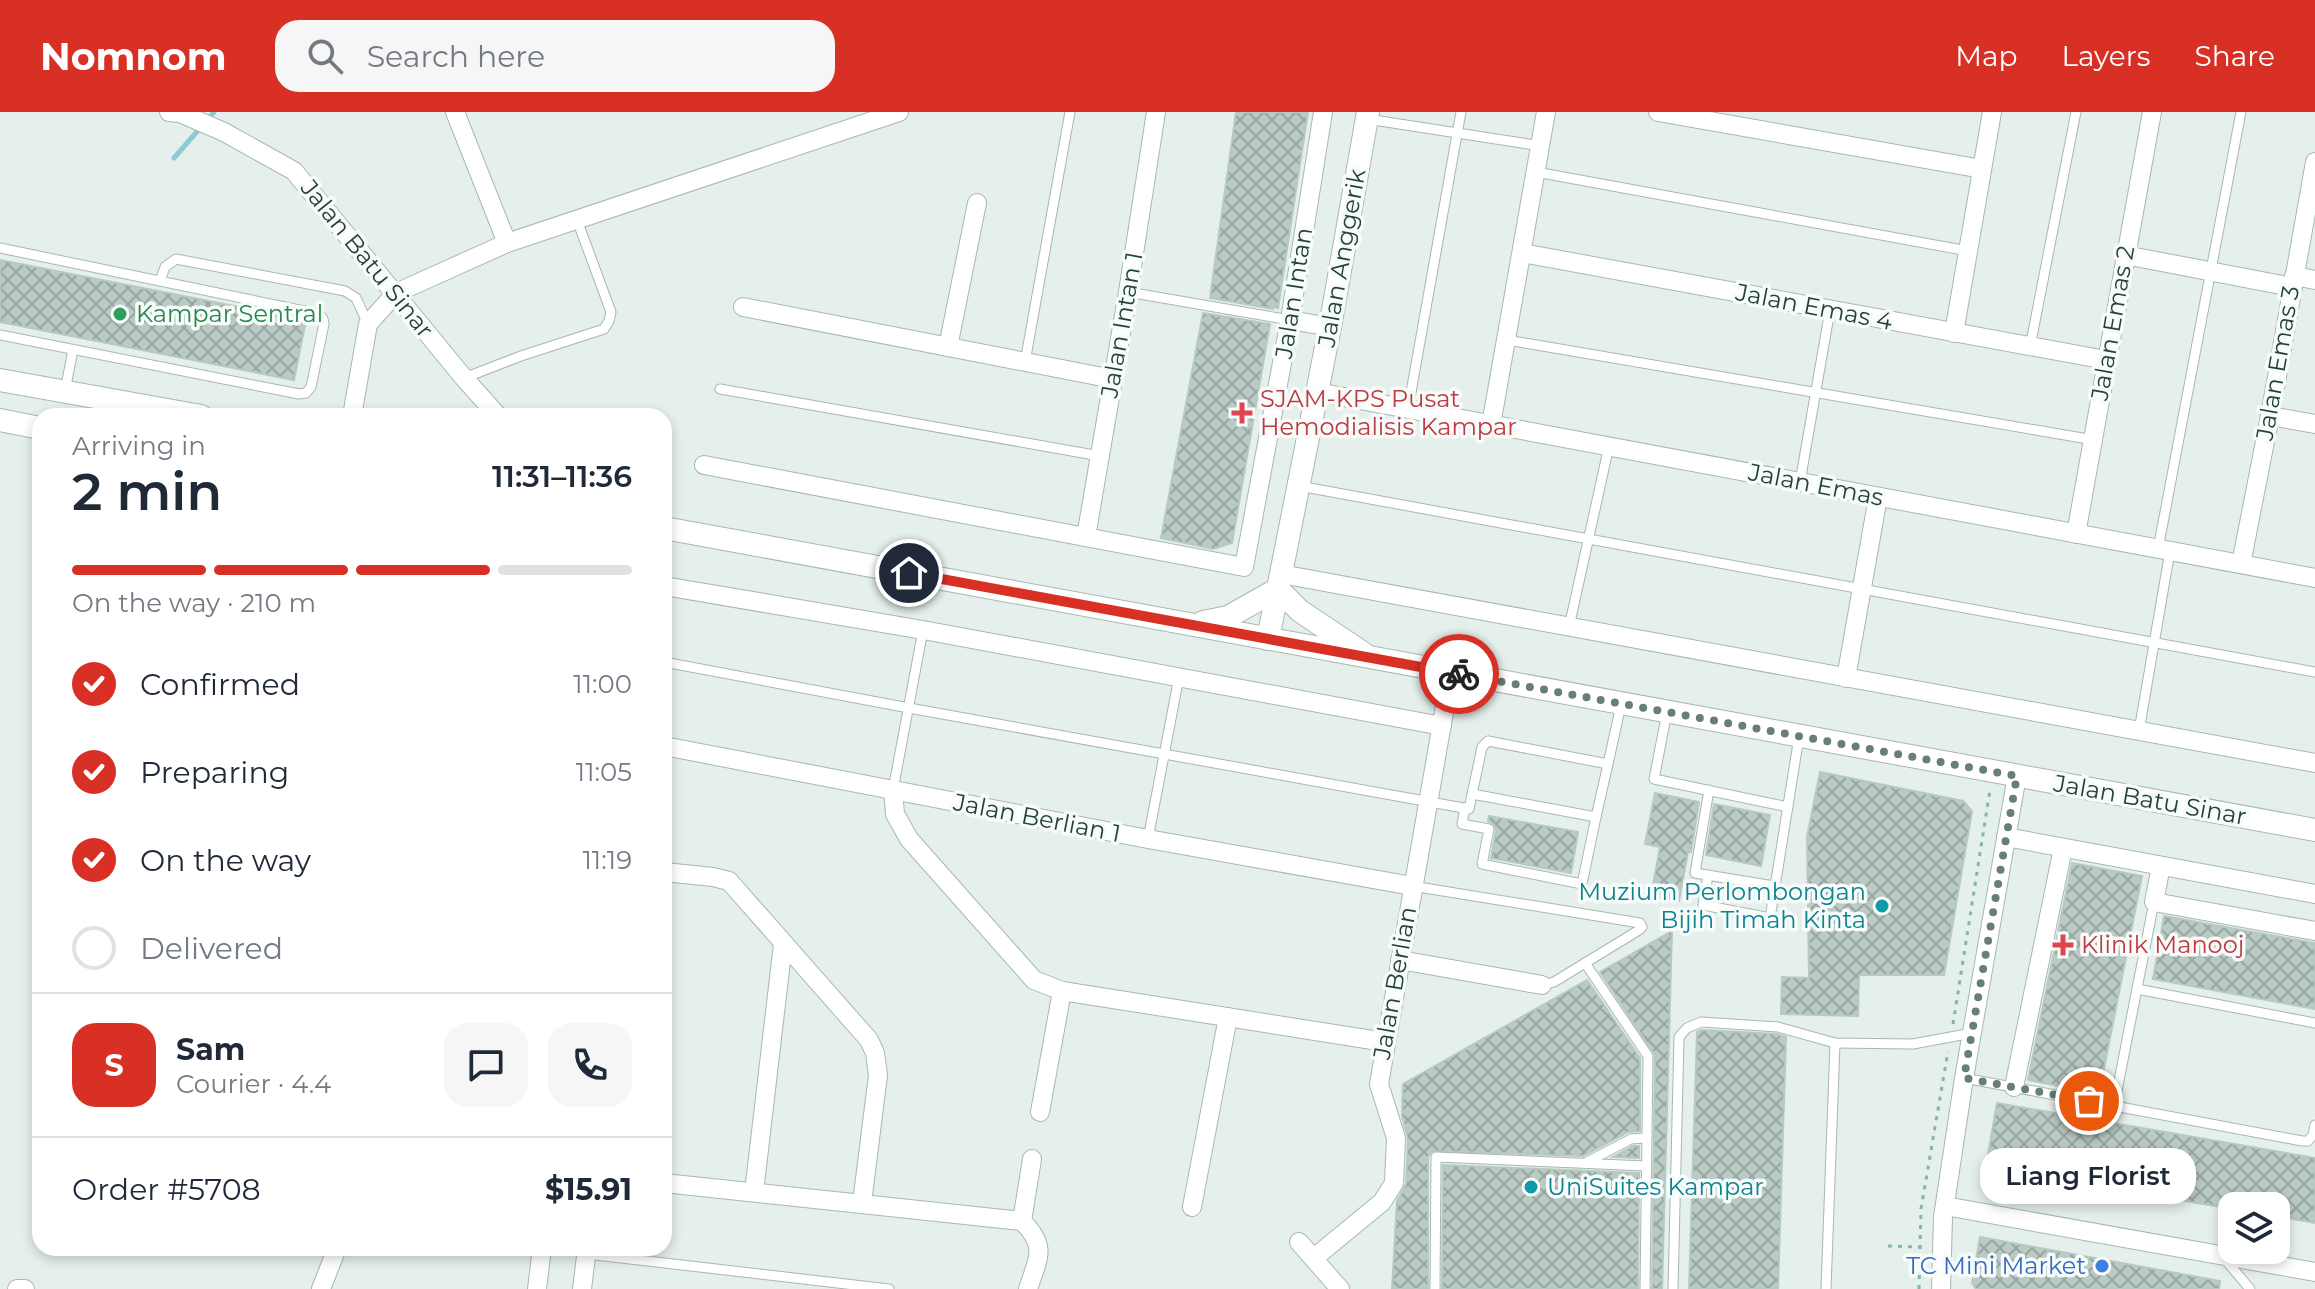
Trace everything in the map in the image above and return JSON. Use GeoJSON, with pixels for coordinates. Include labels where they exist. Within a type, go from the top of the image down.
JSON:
{"type":"FeatureCollection","features":[{"type":"Feature","properties":{"kind":"street"},"geometry":{"type":"LineString","coordinates":[[353,408],[368,324],[396,293],[507,243],[899,112]]}},
{"type":"Feature","properties":{"kind":"street","name":"Jalan Intan 1"},"geometry":{"type":"LineString","coordinates":[[1086,537],[1156,112]]}},
{"type":"Feature","properties":{"kind":"street","name":"Jalan Intan"},"geometry":{"type":"LineString","coordinates":[[1086,537],[1244,567],[1290,320],[1323,112]]}},
{"type":"Feature","properties":{"kind":"street"},"geometry":{"type":"LineString","coordinates":[[1491,425],[1546,112]]}},
{"type":"Feature","properties":{"kind":"street"},"geometry":{"type":"LineString","coordinates":[[1658,112],[1982,169]]}},
{"type":"Feature","properties":{"kind":"street"},"geometry":{"type":"LineString","coordinates":[[1954,333],[1992,112]]}},
{"type":"Feature","properties":{"kind":"street","name":"Jalan Emas 2"},"geometry":{"type":"LineString","coordinates":[[2076,534],[2152,112]]}},
{"type":"Feature","properties":{"kind":"street","name":"Jalan Batu Sinar"},"geometry":{"type":"LineString","coordinates":[[175,113],[224,132],[294,171],[491,408]]}},
{"type":"Feature","properties":{"kind":"street"},"geometry":{"type":"LineString","coordinates":[[463,114],[507,243]]}},
{"type":"Feature","properties":{"kind":"street","name":"Jalan Anggerik"},"geometry":{"type":"LineString","coordinates":[[1268,639],[1368,116]]}},
{"type":"Feature","properties":{"kind":"street","name":"Jalan Emas 3"},"geometry":{"type":"LineString","coordinates":[[2241,564],[2315,162]]}},
{"type":"Feature","properties":{"kind":"street"},"geometry":{"type":"LineString","coordinates":[[948,347],[977,203]]}},
{"type":"Feature","properties":{"kind":"street","name":"Jalan Emas 4"},"geometry":{"type":"LineString","coordinates":[[1522,253],[2106,360]]}},
{"type":"Feature","properties":{"kind":"street"},"geometry":{"type":"LineString","coordinates":[[2125,255],[2293,282],[2315,280]]}},
{"type":"Feature","properties":{"kind":"street"},"geometry":{"type":"LineString","coordinates":[[743,307],[1113,379]]}},
{"type":"Feature","properties":{"kind":"street"},"geometry":{"type":"LineString","coordinates":[[1290,320],[1330,327]]}},
{"type":"Feature","properties":{"kind":"street"},"geometry":{"type":"LineString","coordinates":[[0,380],[154,408]]}},
{"type":"Feature","properties":{"kind":"street","name":"Jalan Emas"},"geometry":{"type":"LineString","coordinates":[[1317,392],[2315,578]]}},
{"type":"Feature","properties":{"kind":"street"},"geometry":{"type":"LineString","coordinates":[[142,406],[147,408]]}},
{"type":"Feature","properties":{"kind":"street"},"geometry":{"type":"LineString","coordinates":[[2270,416],[2315,424]]}},
{"type":"Feature","properties":{"kind":"street"},"geometry":{"type":"LineString","coordinates":[[0,420],[32,426]]}},
{"type":"Feature","properties":{"kind":"street"},"geometry":{"type":"LineString","coordinates":[[704,465],[1086,537]]}},
{"type":"Feature","properties":{"kind":"street"},"geometry":{"type":"LineString","coordinates":[[1846,678],[1878,497]]}},
{"type":"Feature","properties":{"kind":"street","name":"Jalan Batu Sinar"},"geometry":{"type":"LineString","coordinates":[[672,529],[2315,830]]}},
{"type":"Feature","properties":{"kind":"street"},"geometry":{"type":"LineString","coordinates":[[1189,624],[1228,617],[1279,582],[1569,627],[2315,763]]}},
{"type":"Feature","properties":{"kind":"street"},"geometry":{"type":"LineString","coordinates":[[1279,582],[1300,611],[1371,658]]}},
{"type":"Feature","properties":{"kind":"street"},"geometry":{"type":"LineString","coordinates":[[672,587],[923,630],[1442,726]]}},
{"type":"Feature","properties":{"kind":"street","name":"Jalan Berlian"},"geometry":{"type":"LineString","coordinates":[[1314,1258],[1382,1202],[1394,1183],[1396,1138],[1379,1084],[1451,672]]}},
{"type":"Feature","properties":{"kind":"street","name":"Jalan Berlian 1"},"geometry":{"type":"LineString","coordinates":[[672,748],[1412,886]]}},
{"type":"Feature","properties":{"kind":"street"},"geometry":{"type":"LineString","coordinates":[[1941,1289],[1945,1206],[2017,776]]}},
{"type":"Feature","properties":{"kind":"street"},"geometry":{"type":"LineString","coordinates":[[893,790],[895,814],[909,839],[1034,980],[1062,991],[1385,1042]]}},
{"type":"Feature","properties":{"kind":"street"},"geometry":{"type":"LineString","coordinates":[[2006,837],[2315,894]]}},
{"type":"Feature","properties":{"kind":"street"},"geometry":{"type":"LineString","coordinates":[[2014,1087],[2063,848]]}},
{"type":"Feature","properties":{"kind":"street"},"geometry":{"type":"LineString","coordinates":[[2161,866],[2154,902],[2315,931]]}},
{"type":"Feature","properties":{"kind":"street"},"geometry":{"type":"LineString","coordinates":[[672,873],[729,881],[869,1040],[875,1053],[878,1075],[862,1203]]}},
{"type":"Feature","properties":{"kind":"street"},"geometry":{"type":"LineString","coordinates":[[754,1192],[783,944]]}},
{"type":"Feature","properties":{"kind":"street"},"geometry":{"type":"LineString","coordinates":[[1400,960],[1542,985]]}},
{"type":"Feature","properties":{"kind":"street"},"geometry":{"type":"LineString","coordinates":[[1040,1112],[1062,991]]}},
{"type":"Feature","properties":{"kind":"street"},"geometry":{"type":"LineString","coordinates":[[1192,1207],[1228,1017]]}},
{"type":"Feature","properties":{"kind":"street"},"geometry":{"type":"LineString","coordinates":[[1022,1221],[1032,1159]]}},
{"type":"Feature","properties":{"kind":"street"},"geometry":{"type":"LineString","coordinates":[[672,1184],[1022,1221],[1039,1243],[1028,1289]]}},
{"type":"Feature","properties":{"kind":"street"},"geometry":{"type":"LineString","coordinates":[[1945,1206],[2218,1253]]}},
{"type":"Feature","properties":{"kind":"street"},"geometry":{"type":"LineString","coordinates":[[1299,1242],[1340,1289]]}},
{"type":"Feature","properties":{"kind":"street"},"geometry":{"type":"LineString","coordinates":[[321,1289],[334,1256]]}},
{"type":"Feature","properties":{"kind":"street"},"geometry":{"type":"LineString","coordinates":[[537,1289],[541,1256]]}},
{"type":"Feature","properties":{"kind":"street"},"geometry":{"type":"LineString","coordinates":[[582,1289],[585,1256]]}},
{"type":"Feature","properties":{"kind":"street"},"geometry":{"type":"LineString","coordinates":[[2273,1264],[2315,1272]]}},
{"type":"Feature","properties":{"kind":"street"},"geometry":{"type":"LineString","coordinates":[[17,1289],[25,1289]]}},
{"type":"Feature","properties":{"kind":"lane"},"geometry":{"type":"LineString","coordinates":[[1025,362],[1070,112]]}},
{"type":"Feature","properties":{"kind":"lane"},"geometry":{"type":"LineString","coordinates":[[1408,409],[1461,112]]}},
{"type":"Feature","properties":{"kind":"lane"},"geometry":{"type":"LineString","coordinates":[[2030,347],[2076,112]]}},
{"type":"Feature","properties":{"kind":"lane"},"geometry":{"type":"LineString","coordinates":[[2139,731],[2155,642],[2164,550],[2210,270],[2241,112]]}},
{"type":"Feature","properties":{"kind":"lane"},"geometry":{"type":"LineString","coordinates":[[1368,116],[1541,146]]}},
{"type":"Feature","properties":{"kind":"lane"},"geometry":{"type":"LineString","coordinates":[[1536,172],[1968,251]]}},
{"type":"Feature","properties":{"kind":"lane"},"geometry":{"type":"LineString","coordinates":[[464,378],[604,329],[611,312],[577,220]]}},
{"type":"Feature","properties":{"kind":"lane"},"geometry":{"type":"LineString","coordinates":[[0,248],[319,314],[324,324],[311,387],[306,393],[299,394],[0,335]]}},
{"type":"Feature","properties":{"kind":"lane"},"geometry":{"type":"LineString","coordinates":[[160,281],[165,267],[176,259],[345,291],[356,298],[368,324]]}},
{"type":"Feature","properties":{"kind":"lane"},"geometry":{"type":"LineString","coordinates":[[1128,292],[1290,320]]}},
{"type":"Feature","properties":{"kind":"lane"},"geometry":{"type":"LineString","coordinates":[[1800,482],[1830,310]]}},
{"type":"Feature","properties":{"kind":"lane"},"geometry":{"type":"LineString","coordinates":[[1507,340],[2094,440]]}},
{"type":"Feature","properties":{"kind":"lane"},"geometry":{"type":"LineString","coordinates":[[65,391],[73,350]]}},
{"type":"Feature","properties":{"kind":"lane"},"geometry":{"type":"LineString","coordinates":[[720,389],[1100,456]]}},
{"type":"Feature","properties":{"kind":"lane"},"geometry":{"type":"LineString","coordinates":[[1569,627],[1609,446]]}},
{"type":"Feature","properties":{"kind":"lane"},"geometry":{"type":"LineString","coordinates":[[1298,486],[2315,672]]}},
{"type":"Feature","properties":{"kind":"lane"},"geometry":{"type":"LineString","coordinates":[[893,790],[923,630]]}},
{"type":"Feature","properties":{"kind":"lane"},"geometry":{"type":"LineString","coordinates":[[672,664],[1469,809],[1482,747],[1488,741],[1608,764]]}},
{"type":"Feature","properties":{"kind":"lane"},"geometry":{"type":"LineString","coordinates":[[1148,839],[1179,677]]}},
{"type":"Feature","properties":{"kind":"lane"},"geometry":{"type":"LineString","coordinates":[[1465,808],[1462,824],[1489,829],[1482,864],[1582,884],[1621,704]]}},
{"type":"Feature","properties":{"kind":"lane"},"geometry":{"type":"LineString","coordinates":[[1667,712],[1654,779],[1788,807]]}},
{"type":"Feature","properties":{"kind":"lane"},"geometry":{"type":"LineString","coordinates":[[1708,875],[1703,905],[1770,918],[1799,737]]}},
{"type":"Feature","properties":{"kind":"lane"},"geometry":{"type":"LineString","coordinates":[[1709,790],[1695,873],[1774,886]]}},
{"type":"Feature","properties":{"kind":"lane"},"geometry":{"type":"LineString","coordinates":[[1472,794],[1596,817]]}},
{"type":"Feature","properties":{"kind":"lane"},"geometry":{"type":"LineString","coordinates":[[1412,886],[1640,923],[1642,927],[1639,930],[1554,982],[1542,985]]}},
{"type":"Feature","properties":{"kind":"lane"},"geometry":{"type":"LineString","coordinates":[[2114,1106],[2154,902]]}},
{"type":"Feature","properties":{"kind":"lane"},"geometry":{"type":"LineString","coordinates":[[1585,963],[1648,1056],[1645,1289]]}},
{"type":"Feature","properties":{"kind":"lane"},"geometry":{"type":"LineString","coordinates":[[2137,989],[2315,1023]]}},
{"type":"Feature","properties":{"kind":"lane"},"geometry":{"type":"LineString","coordinates":[[1673,1289],[1679,1037],[1687,1028],[1701,1022],[1778,1027],[1835,1043],[1913,1044],[1972,1033]]}},
{"type":"Feature","properties":{"kind":"lane"},"geometry":{"type":"LineString","coordinates":[[1826,1289],[1835,1043]]}},
{"type":"Feature","properties":{"kind":"lane"},"geometry":{"type":"LineString","coordinates":[[1964,1078],[2302,1141],[2308,1141],[2313,1135],[2315,1125]]}},
{"type":"Feature","properties":{"kind":"lane"},"geometry":{"type":"LineString","coordinates":[[1585,1164],[1631,1139],[1646,1138]]}},
{"type":"Feature","properties":{"kind":"lane"},"geometry":{"type":"LineString","coordinates":[[1435,1289],[1436,1157],[1646,1166]]}},
{"type":"Feature","properties":{"kind":"lane"},"geometry":{"type":"LineString","coordinates":[[626,1256],[889,1289]]}},
{"type":"Feature","properties":{"kind":"lane"},"geometry":{"type":"LineString","coordinates":[[2229,1264],[2250,1289]]}},
{"type":"Feature","properties":{"kind":"path"},"geometry":{"type":"LineString","coordinates":[[1919,1289],[1921,1209],[1993,772]]}},
{"type":"Feature","properties":{"kind":"path"},"geometry":{"type":"LineString","coordinates":[[1888,1246],[1920,1247]]}},
{"type":"Feature","properties":{"kind":"building"},"geometry":{"type":"Polygon","coordinates":[[[1236,112],[1308,112],[1278,308],[1210,298],[1236,112]]]}},
{"type":"Feature","properties":{"kind":"building"},"geometry":{"type":"Polygon","coordinates":[[[0,260],[306,320],[294,380],[0,322],[0,260]]]}},
{"type":"Feature","properties":{"kind":"building"},"geometry":{"type":"Polygon","coordinates":[[[1203,313],[1270,324],[1232,543],[1213,549],[1161,538],[1203,313]]]}},
{"type":"Feature","properties":{"kind":"building","name":"Muzium Perlombongan Bijih Timah Kinta"},"geometry":{"type":"Polygon","coordinates":[[[1820,772],[1963,801],[1972,811],[1944,975],[1859,975],[1858,1016],[1781,1014],[1782,977],[1809,978],[1807,837],[1820,772]]]}},
{"type":"Feature","properties":{"kind":"building"},"geometry":{"type":"Polygon","coordinates":[[[1655,793],[1699,802],[1679,901],[1651,896],[1660,847],[1645,844],[1655,793]]]}},
{"type":"Feature","properties":{"kind":"building"},"geometry":{"type":"Polygon","coordinates":[[[1714,804],[1770,815],[1761,866],[1706,855],[1714,804]]]}},
{"type":"Feature","properties":{"kind":"building"},"geometry":{"type":"Polygon","coordinates":[[[1489,816],[1578,832],[1571,873],[1491,858],[1496,830],[1494,824],[1488,821],[1489,816]]]}},
{"type":"Feature","properties":{"kind":"building"},"geometry":{"type":"Polygon","coordinates":[[[2072,863],[2142,876],[2099,1094],[2028,1080],[2072,863]]]}},
{"type":"Feature","properties":{"kind":"building"},"geometry":{"type":"Polygon","coordinates":[[[2164,916],[2315,943],[2315,1009],[2153,979],[2164,916]]]}},
{"type":"Feature","properties":{"kind":"building"},"geometry":{"type":"Polygon","coordinates":[[[1672,931],[1662,1289],[1652,1289],[1655,1055],[1600,972],[1672,931]]]}},
{"type":"Feature","properties":{"kind":"building"},"geometry":{"type":"Polygon","coordinates":[[[1587,980],[1640,1058],[1640,1131],[1628,1132],[1583,1156],[1432,1151],[1428,1157],[1428,1289],[1392,1289],[1397,1201],[1406,1184],[1408,1139],[1402,1116],[1403,1084],[1587,980]]]}},
{"type":"Feature","properties":{"kind":"building"},"geometry":{"type":"Polygon","coordinates":[[[1697,1032],[1786,1037],[1778,1289],[1689,1289],[1697,1032]]]}},
{"type":"Feature","properties":{"kind":"building"},"geometry":{"type":"Polygon","coordinates":[[[1997,1103],[2315,1158],[2315,1223],[2290,1219],[2290,1192],[2218,1192],[2218,1207],[1986,1166],[1997,1103]]]}},
{"type":"Feature","properties":{"kind":"building"},"geometry":{"type":"Polygon","coordinates":[[[1639,1146],[1639,1158],[1613,1157],[1639,1146]]]}},
{"type":"Feature","properties":{"kind":"building"},"geometry":{"type":"Polygon","coordinates":[[[1443,1165],[1639,1173],[1638,1289],[1442,1289],[1443,1165]]]}},
{"type":"Feature","properties":{"kind":"building"},"geometry":{"type":"Polygon","coordinates":[[[1980,1237],[2220,1281],[2219,1289],[1976,1289],[1972,1283],[1980,1237]]]}},
{"type":"Feature","properties":{"kind":"waterway"},"geometry":{"type":"LineString","coordinates":[[174,158],[214,112]]}},
{"type":"Feature","properties":{"kind":"way so far"},"geometry":{"type":"LineString","coordinates":[[1459,674],[2017,776],[1964,1078],[2089,1101]]}},
{"type":"Feature","properties":{"kind":"place","name":"Kampar Sentral"},"geometry":{"type":"Point","coordinates":[120,314]}},
{"type":"Feature","properties":{"kind":"place","name":"SJAM-KPS Pusat Hemodialisis Kampar"},"geometry":{"type":"Point","coordinates":[1242,413]}},
{"type":"Feature","properties":{"kind":"place","name":"Muzium Perlombongan Bijih Timah Kinta"},"geometry":{"type":"Point","coordinates":[1882,906]}},
{"type":"Feature","properties":{"kind":"place","name":"Klinik Manooj"},"geometry":{"type":"Point","coordinates":[2063,945]}},
{"type":"Feature","properties":{"kind":"place","name":"Liang Florist"},"geometry":{"type":"Point","coordinates":[2089,1101]}},
{"type":"Feature","properties":{"kind":"place","name":"UniSuites Kampar"},"geometry":{"type":"Point","coordinates":[1531,1187]}},
{"type":"Feature","properties":{"kind":"place","name":"TC Mini Market"},"geometry":{"type":"Point","coordinates":[2102,1266]}},
{"type":"Feature","properties":{"kind":"route"},"geometry":{"type":"LineString","coordinates":[[909,573],[1459,674]]}}]}
